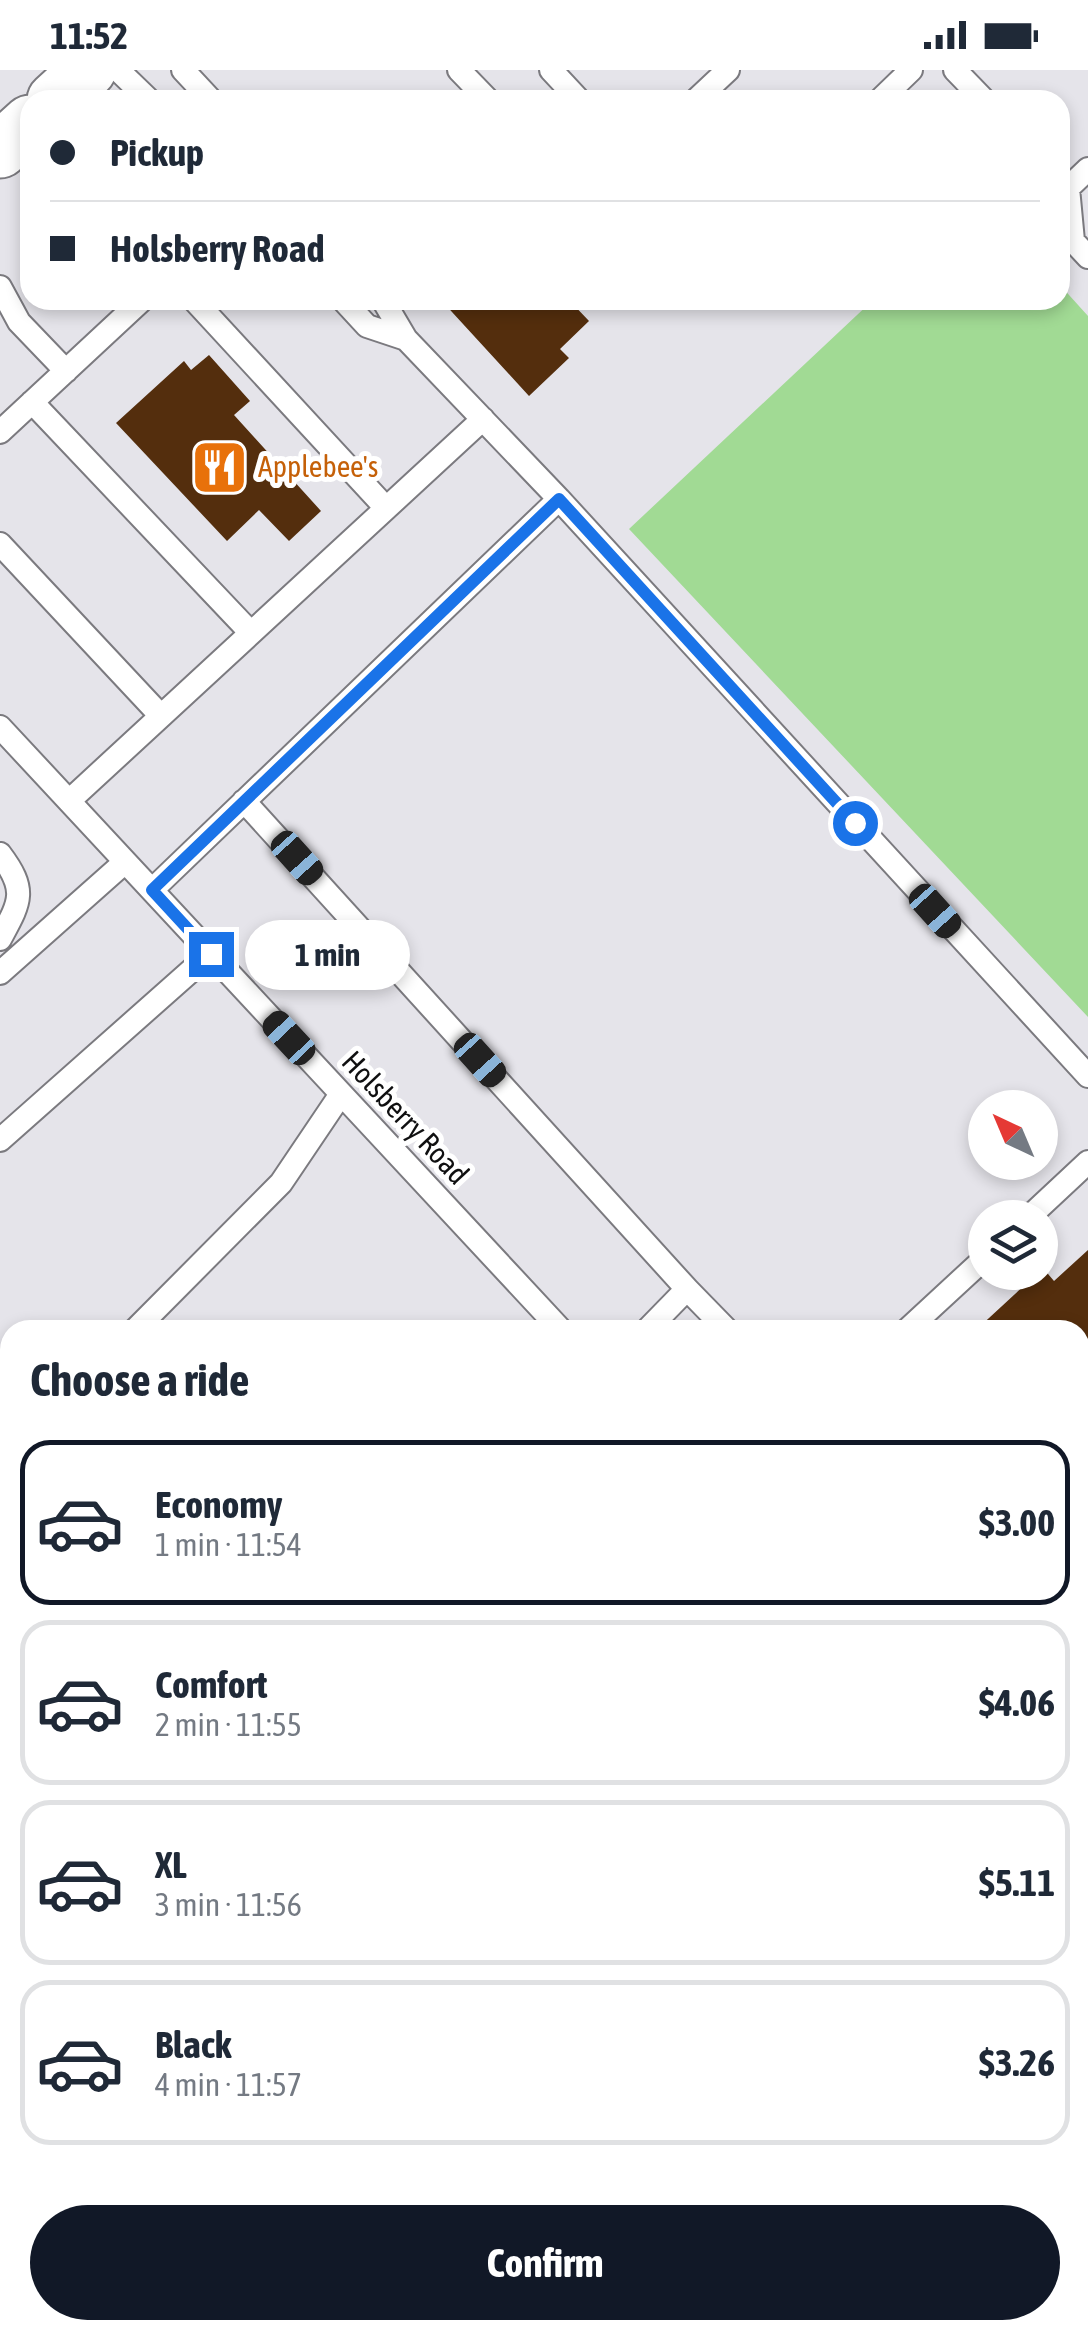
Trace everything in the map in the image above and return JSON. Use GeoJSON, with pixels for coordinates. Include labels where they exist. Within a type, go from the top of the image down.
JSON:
{"type":"FeatureCollection","features":[{"type":"Feature","properties":{"kind":"main road"},"geometry":{"type":"LineString","coordinates":[[66,90],[88,70]]}},
{"type":"Feature","properties":{"kind":"main road"},"geometry":{"type":"LineString","coordinates":[[0,150],[20,132]]}},
{"type":"Feature","properties":{"kind":"lane"},"geometry":{"type":"LineString","coordinates":[[118,70],[139,90]]}},
{"type":"Feature","properties":{"kind":"lane"},"geometry":{"type":"LineString","coordinates":[[183,70],[202,90]]}},
{"type":"Feature","properties":{"kind":"lane"},"geometry":{"type":"LineString","coordinates":[[458,70],[478,90]]}},
{"type":"Feature","properties":{"kind":"lane"},"geometry":{"type":"LineString","coordinates":[[552,70],[570,90]]}},
{"type":"Feature","properties":{"kind":"lane"},"geometry":{"type":"LineString","coordinates":[[707,90],[728,70]]}},
{"type":"Feature","properties":{"kind":"lane"},"geometry":{"type":"LineString","coordinates":[[891,90],[912,70]]}},
{"type":"Feature","properties":{"kind":"lane"},"geometry":{"type":"LineString","coordinates":[[956,70],[975,90]]}},
{"type":"Feature","properties":{"kind":"lane"},"geometry":{"type":"LineString","coordinates":[[1070,218],[1074,241],[1088,257]]}},
{"type":"Feature","properties":{"kind":"lane"},"geometry":{"type":"LineString","coordinates":[[0,287],[19,322],[66,371]]}},
{"type":"Feature","properties":{"kind":"lane"},"geometry":{"type":"LineString","coordinates":[[0,432],[131,310]]}},
{"type":"Feature","properties":{"kind":"lane"},"geometry":{"type":"LineString","coordinates":[[203,310],[386,508]]}},
{"type":"Feature","properties":{"kind":"lane"},"geometry":{"type":"LineString","coordinates":[[352,310],[367,326],[406,339]]}},
{"type":"Feature","properties":{"kind":"lane"},"geometry":{"type":"LineString","coordinates":[[389,310],[406,339],[559,499],[1088,1076]]}},
{"type":"Feature","properties":{"kind":"lane"},"geometry":{"type":"LineString","coordinates":[[32,402],[251,633]]}},
{"type":"Feature","properties":{"kind":"lane"},"geometry":{"type":"LineString","coordinates":[[69,801],[483,419]]}},
{"type":"Feature","properties":{"kind":"lane"},"geometry":{"type":"LineString","coordinates":[[152,890],[559,499]]}},
{"type":"Feature","properties":{"kind":"lane"},"geometry":{"type":"LineString","coordinates":[[0,544],[161,716]]}},
{"type":"Feature","properties":{"kind":"lane","name":"Holsberry Road"},"geometry":{"type":"LineString","coordinates":[[0,727],[552,1320]]}},
{"type":"Feature","properties":{"kind":"lane"},"geometry":{"type":"LineString","coordinates":[[244,801],[717,1320]]}},
{"type":"Feature","properties":{"kind":"lane"},"geometry":{"type":"LineString","coordinates":[[0,854],[14,872],[20,902],[0,940]]}},
{"type":"Feature","properties":{"kind":"lane"},"geometry":{"type":"LineString","coordinates":[[0,972],[125,862]]}},
{"type":"Feature","properties":{"kind":"lane"},"geometry":{"type":"LineString","coordinates":[[0,1140],[211,954]]}},
{"type":"Feature","properties":{"kind":"lane"},"geometry":{"type":"LineString","coordinates":[[145,1320],[280,1183],[342,1094]]}},
{"type":"Feature","properties":{"kind":"lane"},"geometry":{"type":"LineString","coordinates":[[1047,1200],[1088,1162]]}},
{"type":"Feature","properties":{"kind":"lane"},"geometry":{"type":"LineString","coordinates":[[918,1320],[968,1274]]}},
{"type":"Feature","properties":{"kind":"lane"},"geometry":{"type":"LineString","coordinates":[[658,1320],[688,1289]]}},
{"type":"Feature","properties":{"kind":"green space"},"geometry":{"type":"Polygon","coordinates":[[[1070,296],[1088,316],[1088,1017],[629,529],[862,310],[1070,310],[1070,296]]]}},
{"type":"Feature","properties":{"kind":"building"},"geometry":{"type":"Polygon","coordinates":[[[450,310],[579,310],[589,321],[560,349],[569,358],[529,396],[450,310]]]}},
{"type":"Feature","properties":{"kind":"building","name":"Applebee's"},"geometry":{"type":"Polygon","coordinates":[[[209,355],[250,401],[234,415],[321,511],[289,541],[259,510],[227,541],[116,423],[184,361],[191,370],[209,355]]]}},
{"type":"Feature","properties":{"kind":"building"},"geometry":{"type":"Polygon","coordinates":[[[1088,1250],[1088,1320],[987,1320],[1019,1290],[1058,1290],[1058,1277],[1088,1250]]]}},
{"type":"Feature","properties":{"kind":"place","name":"Applebee's"},"geometry":{"type":"Point","coordinates":[219,467]}},
{"type":"Feature","properties":{"kind":"route"},"geometry":{"type":"LineString","coordinates":[[211,954],[152,890],[559,499],[855,823]]}}]}
